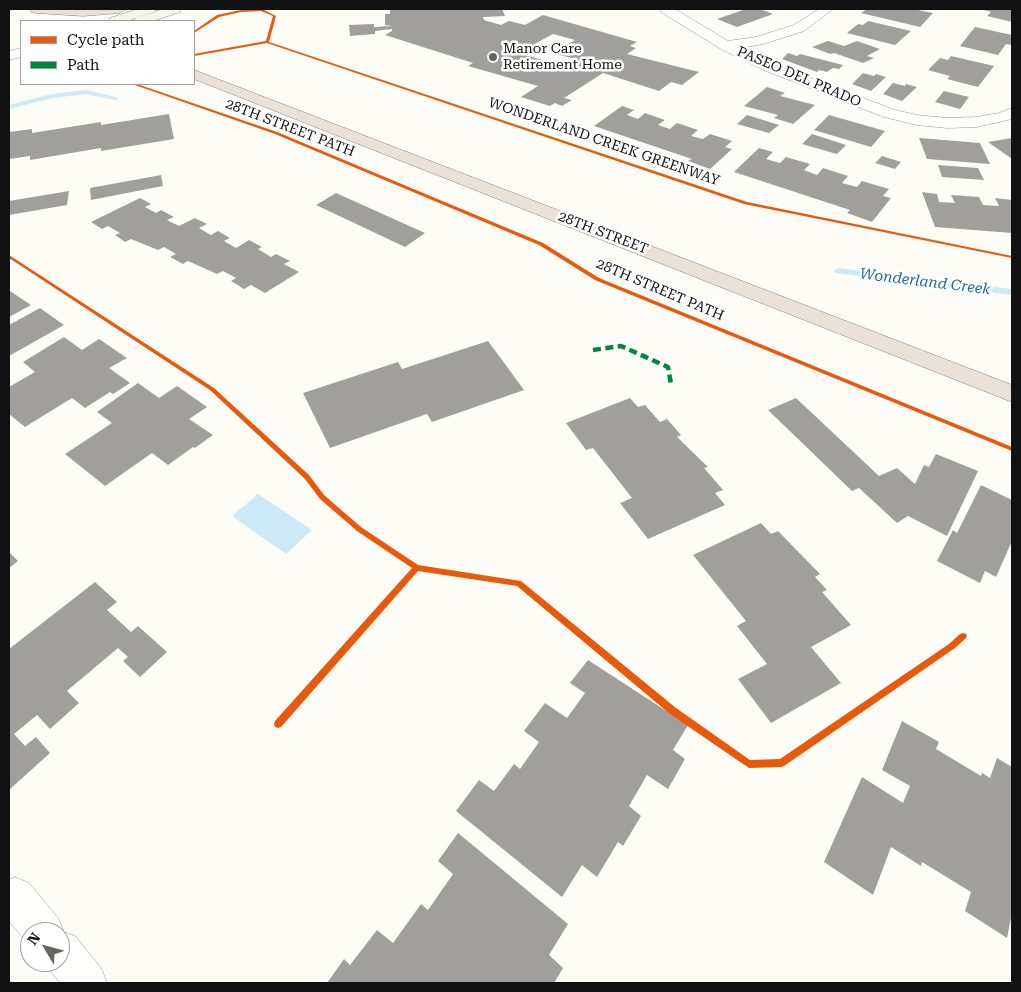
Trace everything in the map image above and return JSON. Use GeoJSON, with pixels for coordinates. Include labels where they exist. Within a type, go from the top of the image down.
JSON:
{"type":"FeatureCollection","features":[{"type":"Feature","properties":{"kind":"highway"},"geometry":{"type":"LineString","coordinates":[[28,9],[56,20]]}},
{"type":"Feature","properties":{"kind":"highway"},"geometry":{"type":"LineString","coordinates":[[36,9],[83,12],[120,9]]}},
{"type":"Feature","properties":{"kind":"highway","name":"28TH STREET"},"geometry":{"type":"LineString","coordinates":[[195,74],[1012,394]]}},
{"type":"Feature","properties":{"kind":"street"},"geometry":{"type":"LineString","coordinates":[[118,20],[150,9]]}},
{"type":"Feature","properties":{"kind":"street"},"geometry":{"type":"LineString","coordinates":[[144,20],[175,9]]}},
{"type":"Feature","properties":{"kind":"street","name":"PASEO DEL PRADO"},"geometry":{"type":"LineString","coordinates":[[666,9],[726,46],[771,68],[871,108],[917,120],[947,123],[977,122],[1004,117],[1012,113]]}},
{"type":"Feature","properties":{"kind":"street"},"geometry":{"type":"LineString","coordinates":[[726,46],[767,38],[799,28],[827,9]]}},
{"type":"Feature","properties":{"kind":"street"},"geometry":{"type":"LineString","coordinates":[[14,897],[35,922]]}},
{"type":"Feature","properties":{"kind":"street"},"geometry":{"type":"LineString","coordinates":[[70,964],[86,983]]}},
{"type":"Feature","properties":{"kind":"water"},"geometry":{"type":"Polygon","coordinates":[[[258,494],[312,530],[286,554],[232,516],[258,494]]]}},
{"type":"Feature","properties":{"kind":"building","name":"Manor Care Retirement Home"},"geometry":{"type":"Polygon","coordinates":[[[390,9],[502,9],[505,16],[483,17],[484,20],[501,25],[509,21],[525,25],[543,15],[637,42],[630,46],[636,48],[627,54],[699,72],[682,85],[671,82],[659,91],[603,73],[564,98],[572,100],[562,106],[555,103],[550,106],[521,97],[538,86],[468,66],[473,63],[385,35],[392,31],[392,29],[375,31],[375,34],[350,36],[349,25],[374,24],[374,27],[392,26],[385,25],[385,14],[390,14],[390,9]],[[553,34],[518,53],[567,67],[578,60],[553,53],[575,40],[553,34]]]}},
{"type":"Feature","properties":{"kind":"building"},"geometry":{"type":"Polygon","coordinates":[[[746,9],[760,9],[773,14],[737,27],[717,19],[746,9]]]}},
{"type":"Feature","properties":{"kind":"building"},"geometry":{"type":"Polygon","coordinates":[[[867,9],[913,9],[933,13],[920,27],[861,13],[867,9]]]}},
{"type":"Feature","properties":{"kind":"building"},"geometry":{"type":"Polygon","coordinates":[[[1012,9],[1012,22],[987,16],[991,12],[984,10],[1012,9]]]}},
{"type":"Feature","properties":{"kind":"building"},"geometry":{"type":"Polygon","coordinates":[[[868,21],[911,31],[895,45],[847,33],[858,24],[863,25],[868,21]]]}},
{"type":"Feature","properties":{"kind":"building"},"geometry":{"type":"Polygon","coordinates":[[[975,27],[1012,35],[1012,43],[1011,45],[1006,44],[998,55],[960,46],[975,27]]]}},
{"type":"Feature","properties":{"kind":"building"},"geometry":{"type":"Polygon","coordinates":[[[828,41],[844,46],[857,41],[880,49],[867,56],[874,58],[863,63],[812,47],[828,41]]]}},
{"type":"Feature","properties":{"kind":"building"},"geometry":{"type":"Polygon","coordinates":[[[788,53],[797,56],[800,54],[843,65],[839,69],[833,68],[827,72],[819,70],[817,72],[782,59],[788,53]]]}},
{"type":"Feature","properties":{"kind":"building"},"geometry":{"type":"Polygon","coordinates":[[[951,56],[994,66],[978,87],[947,79],[950,76],[928,70],[940,58],[948,60],[951,56]]]}},
{"type":"Feature","properties":{"kind":"building"},"geometry":{"type":"Polygon","coordinates":[[[863,73],[886,77],[871,91],[852,84],[863,73]]]}},
{"type":"Feature","properties":{"kind":"building"},"geometry":{"type":"Polygon","coordinates":[[[893,83],[917,87],[902,101],[883,94],[893,83]]]}},
{"type":"Feature","properties":{"kind":"building"},"geometry":{"type":"Polygon","coordinates":[[[767,87],[785,93],[780,96],[815,105],[793,124],[774,118],[778,115],[744,106],[767,87]]]}},
{"type":"Feature","properties":{"kind":"building"},"geometry":{"type":"Polygon","coordinates":[[[944,91],[969,97],[960,109],[935,102],[944,91]]]}},
{"type":"Feature","properties":{"kind":"building"},"geometry":{"type":"Polygon","coordinates":[[[622,106],[634,110],[627,115],[638,119],[645,113],[665,120],[658,125],[670,129],[677,123],[698,130],[691,136],[703,139],[710,134],[732,141],[725,147],[732,149],[710,169],[688,161],[692,159],[594,126],[622,106]]]}},
{"type":"Feature","properties":{"kind":"building"},"geometry":{"type":"Polygon","coordinates":[[[169,114],[174,139],[101,151],[101,148],[30,160],[30,156],[9,159],[9,132],[32,129],[32,133],[101,122],[101,125],[169,114]]]}},
{"type":"Feature","properties":{"kind":"building"},"geometry":{"type":"Polygon","coordinates":[[[747,115],[779,125],[769,133],[737,124],[747,115]]]}},
{"type":"Feature","properties":{"kind":"building"},"geometry":{"type":"Polygon","coordinates":[[[829,115],[885,131],[871,147],[814,130],[829,115]]]}},
{"type":"Feature","properties":{"kind":"building"},"geometry":{"type":"Polygon","coordinates":[[[812,134],[846,145],[837,154],[802,144],[812,134]]]}},
{"type":"Feature","properties":{"kind":"building"},"geometry":{"type":"Polygon","coordinates":[[[919,138],[980,143],[990,164],[927,159],[919,138]]]}},
{"type":"Feature","properties":{"kind":"building"},"geometry":{"type":"Polygon","coordinates":[[[1012,138],[1012,159],[988,142],[1012,138]]]}},
{"type":"Feature","properties":{"kind":"building"},"geometry":{"type":"Polygon","coordinates":[[[759,148],[773,152],[766,159],[780,163],[786,157],[810,164],[804,170],[817,175],[823,168],[848,176],[842,183],[857,187],[862,181],[889,189],[883,196],[891,198],[872,222],[847,213],[850,210],[734,172],[759,148]]]}},
{"type":"Feature","properties":{"kind":"building"},"geometry":{"type":"Polygon","coordinates":[[[882,156],[901,162],[895,169],[875,163],[882,156]]]}},
{"type":"Feature","properties":{"kind":"building"},"geometry":{"type":"Polygon","coordinates":[[[938,165],[978,168],[984,180],[942,177],[938,165]]]}},
{"type":"Feature","properties":{"kind":"building"},"geometry":{"type":"Polygon","coordinates":[[[161,175],[163,186],[91,200],[90,188],[161,175]]]}},
{"type":"Feature","properties":{"kind":"building"},"geometry":{"type":"Polygon","coordinates":[[[69,191],[67,205],[9,215],[9,201],[69,191]]]}},
{"type":"Feature","properties":{"kind":"building"},"geometry":{"type":"Polygon","coordinates":[[[922,192],[937,194],[939,202],[955,203],[951,195],[979,197],[983,205],[999,206],[995,198],[1012,200],[1012,233],[935,227],[922,192]]]}},
{"type":"Feature","properties":{"kind":"building"},"geometry":{"type":"Polygon","coordinates":[[[336,193],[425,233],[405,247],[316,205],[336,193]]]}},
{"type":"Feature","properties":{"kind":"building"},"geometry":{"type":"Polygon","coordinates":[[[140,198],[151,204],[145,207],[156,213],[161,210],[174,217],[167,220],[179,226],[195,218],[207,224],[199,228],[211,235],[218,231],[230,238],[224,241],[236,248],[249,240],[262,247],[258,249],[271,257],[276,254],[290,261],[284,264],[299,272],[265,293],[251,285],[244,289],[231,281],[236,278],[223,271],[217,274],[188,261],[183,264],[170,257],[176,254],[164,247],[158,250],[131,239],[125,242],[115,235],[120,233],[108,226],[102,229],[91,222],[140,198]]]}},
{"type":"Feature","properties":{"kind":"building"},"geometry":{"type":"Polygon","coordinates":[[[10,291],[31,305],[9,317],[10,291]]]}},
{"type":"Feature","properties":{"kind":"building"},"geometry":{"type":"Polygon","coordinates":[[[40,308],[64,325],[9,356],[9,325],[40,308]]]}},
{"type":"Feature","properties":{"kind":"building"},"geometry":{"type":"Polygon","coordinates":[[[64,337],[82,350],[99,339],[127,358],[109,368],[130,383],[113,394],[110,392],[85,408],[72,398],[25,427],[9,414],[9,387],[35,372],[23,362],[64,337]]]}},
{"type":"Feature","properties":{"kind":"building"},"geometry":{"type":"Polygon","coordinates":[[[488,341],[524,390],[432,422],[427,414],[330,448],[303,393],[398,362],[402,369],[488,341]]]}},
{"type":"Feature","properties":{"kind":"building"},"geometry":{"type":"Polygon","coordinates":[[[138,383],[159,398],[177,386],[207,407],[189,419],[213,435],[168,465],[152,453],[105,486],[65,454],[112,423],[97,412],[138,383]]]}},
{"type":"Feature","properties":{"kind":"building"},"geometry":{"type":"Polygon","coordinates":[[[630,398],[638,407],[645,405],[660,422],[667,419],[681,435],[677,437],[708,467],[704,468],[723,490],[715,493],[725,505],[648,539],[620,503],[632,498],[593,448],[586,450],[566,423],[630,398]]]}},
{"type":"Feature","properties":{"kind":"building"},"geometry":{"type":"Polygon","coordinates":[[[796,398],[879,476],[897,468],[915,484],[924,465],[929,467],[936,454],[978,471],[947,536],[908,516],[897,523],[859,488],[852,491],[768,410],[796,398]]]}},
{"type":"Feature","properties":{"kind":"building"},"geometry":{"type":"Polygon","coordinates":[[[981,485],[1012,500],[1012,541],[996,577],[985,571],[980,583],[937,561],[953,530],[957,533],[981,485]]]}},
{"type":"Feature","properties":{"kind":"building"},"geometry":{"type":"Polygon","coordinates":[[[761,523],[771,534],[778,531],[820,574],[815,577],[827,590],[822,592],[851,625],[811,647],[841,683],[771,723],[738,679],[767,664],[737,626],[746,621],[693,555],[761,523]]]}},
{"type":"Feature","properties":{"kind":"building"},"geometry":{"type":"Polygon","coordinates":[[[9,552],[18,561],[9,568],[9,552]]]}},
{"type":"Feature","properties":{"kind":"building"},"geometry":{"type":"Polygon","coordinates":[[[95,582],[117,602],[107,610],[131,632],[138,626],[167,652],[140,677],[123,661],[128,657],[118,648],[67,691],[79,703],[50,729],[37,715],[14,734],[25,746],[36,737],[50,753],[9,790],[9,649],[95,582]]]}},
{"type":"Feature","properties":{"kind":"building"},"geometry":{"type":"Polygon","coordinates":[[[588,660],[688,725],[673,750],[685,759],[668,789],[647,775],[629,806],[641,816],[623,846],[618,842],[597,877],[582,865],[562,897],[456,811],[479,780],[494,791],[514,764],[520,769],[539,742],[524,731],[545,703],[567,718],[585,693],[570,683],[588,660]]]}},
{"type":"Feature","properties":{"kind":"building"},"geometry":{"type":"Polygon","coordinates":[[[902,721],[939,742],[936,749],[981,776],[982,773],[990,778],[997,758],[1012,767],[1012,913],[1007,938],[965,911],[971,892],[922,862],[921,866],[891,847],[873,895],[824,862],[862,777],[903,803],[910,786],[882,770],[902,721]]]}},
{"type":"Feature","properties":{"kind":"building"},"geometry":{"type":"Polygon","coordinates":[[[458,833],[568,924],[549,955],[563,968],[554,983],[327,983],[344,959],[350,965],[377,930],[393,943],[421,904],[428,910],[453,874],[438,861],[458,833]]]}},
{"type":"Feature","properties":{"kind":"waterway","name":"Wonderland Creek"},"geometry":{"type":"LineString","coordinates":[[9,107],[52,96],[86,92],[116,98]]}},
{"type":"Feature","properties":{"kind":"waterway","name":"Wonderland Creek"},"geometry":{"type":"LineString","coordinates":[[838,271],[1012,292]]}},
{"type":"Feature","properties":{"kind":"marked path"},"geometry":{"type":"LineString","coordinates":[[593,350],[621,346],[668,367],[671,384]]}},
{"type":"Feature","properties":{"kind":"cycle path"},"geometry":{"type":"LineString","coordinates":[[195,31],[218,16],[241,11],[261,10],[275,16],[267,42]]}},
{"type":"Feature","properties":{"kind":"cycle path","name":"WONDERLAND CREEK GREENWAY"},"geometry":{"type":"LineString","coordinates":[[195,55],[267,42],[746,203],[1012,257]]}},
{"type":"Feature","properties":{"kind":"cycle path","name":"28TH STREET PATH"},"geometry":{"type":"LineString","coordinates":[[137,85],[276,133],[541,244],[597,279],[1012,449]]}},
{"type":"Feature","properties":{"kind":"cycle path"},"geometry":{"type":"LineString","coordinates":[[9,256],[212,389],[307,477],[322,497],[359,529],[417,568],[519,583],[673,711],[749,764],[781,763],[952,646],[963,636]]}},
{"type":"Feature","properties":{"kind":"cycle path"},"geometry":{"type":"LineString","coordinates":[[278,724],[417,568]]}},
{"type":"Feature","properties":{"kind":"place","name":"Manor Care Retirement Home"},"geometry":{"type":"Point","coordinates":[493,57]}}]}
